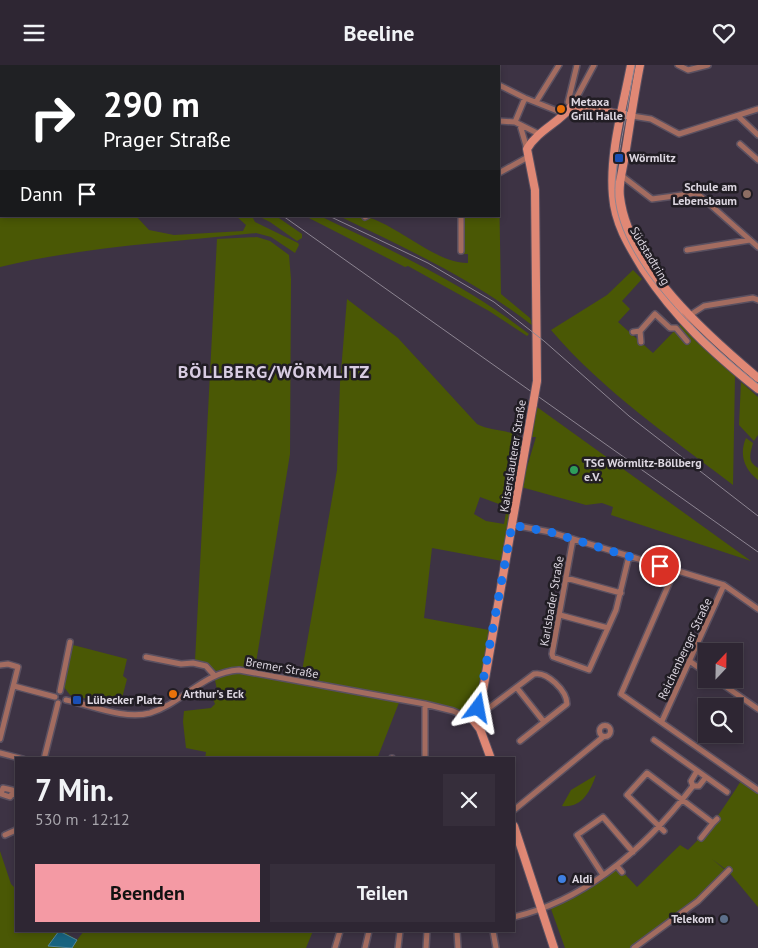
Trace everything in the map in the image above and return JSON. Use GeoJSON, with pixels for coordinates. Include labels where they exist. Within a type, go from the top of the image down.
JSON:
{"type":"FeatureCollection","features":[{"type":"Feature","properties":{"kind":"street"},"geometry":{"type":"LineString","coordinates":[[536,102],[559,65]]}},
{"type":"Feature","properties":{"kind":"street"},"geometry":{"type":"LineString","coordinates":[[577,65],[568,102],[572,106],[652,119],[679,134],[758,109]]}},
{"type":"Feature","properties":{"kind":"street"},"geometry":{"type":"LineString","coordinates":[[500,172],[528,153],[539,134],[559,121],[572,106],[594,65]]}},
{"type":"Feature","properties":{"kind":"street","name":"Südstadtring"},"geometry":{"type":"LineString","coordinates":[[631,65],[613,179],[615,213],[623,234],[639,262],[682,322],[710,350],[758,389]]}},
{"type":"Feature","properties":{"kind":"street","name":"Südstadtring"},"geometry":{"type":"LineString","coordinates":[[640,65],[622,176],[620,196],[624,216],[632,234],[657,276],[690,315],[720,346],[758,378]]}},
{"type":"Feature","properties":{"kind":"street"},"geometry":{"type":"LineString","coordinates":[[678,65],[688,70],[708,65]]}},
{"type":"Feature","properties":{"kind":"street"},"geometry":{"type":"LineString","coordinates":[[500,87],[565,114]]}},
{"type":"Feature","properties":{"kind":"street"},"geometry":{"type":"LineString","coordinates":[[525,98],[517,123],[528,153]]}},
{"type":"Feature","properties":{"kind":"street"},"geometry":{"type":"LineString","coordinates":[[738,116],[758,135]]}},
{"type":"Feature","properties":{"kind":"street"},"geometry":{"type":"LineString","coordinates":[[500,121],[517,123],[539,134]]}},
{"type":"Feature","properties":{"kind":"street"},"geometry":{"type":"LineString","coordinates":[[740,144],[758,160]]}},
{"type":"Feature","properties":{"kind":"street","name":"Kaiserslauterer Straße"},"geometry":{"type":"LineString","coordinates":[[473,720],[482,696],[537,381],[536,209],[534,177],[528,153]]}},
{"type":"Feature","properties":{"kind":"street"},"geometry":{"type":"LineString","coordinates":[[622,176],[652,199],[697,193],[758,247]]}},
{"type":"Feature","properties":{"kind":"street"},"geometry":{"type":"LineString","coordinates":[[460,217],[461,251]]}},
{"type":"Feature","properties":{"kind":"street"},"geometry":{"type":"LineString","coordinates":[[687,251],[750,240]]}},
{"type":"Feature","properties":{"kind":"street"},"geometry":{"type":"LineString","coordinates":[[690,315],[704,306],[753,298],[758,300]]}},
{"type":"Feature","properties":{"kind":"street"},"geometry":{"type":"LineString","coordinates":[[633,332],[640,331],[655,314],[670,328],[676,329],[687,341]]}},
{"type":"Feature","properties":{"kind":"street"},"geometry":{"type":"LineString","coordinates":[[676,329],[682,322]]}},
{"type":"Feature","properties":{"kind":"street"},"geometry":{"type":"LineString","coordinates":[[640,331],[641,342]]}},
{"type":"Feature","properties":{"kind":"street"},"geometry":{"type":"LineString","coordinates":[[512,525],[573,539],[724,585],[758,609]]}},
{"type":"Feature","properties":{"kind":"street","name":"Karlsbader Straße"},"geometry":{"type":"LineString","coordinates":[[573,539],[553,657],[589,670],[621,593],[629,556]]}},
{"type":"Feature","properties":{"kind":"street"},"geometry":{"type":"LineString","coordinates":[[675,570],[621,694],[758,790]]}},
{"type":"Feature","properties":{"kind":"street"},"geometry":{"type":"LineString","coordinates":[[566,578],[621,593]]}},
{"type":"Feature","properties":{"kind":"street","name":"Reichenberger Straße"},"geometry":{"type":"LineString","coordinates":[[662,721],[691,662],[724,585]]}},
{"type":"Feature","properties":{"kind":"street"},"geometry":{"type":"LineString","coordinates":[[560,615],[608,628]]}},
{"type":"Feature","properties":{"kind":"street"},"geometry":{"type":"LineString","coordinates":[[54,697],[60,691],[70,642]]}},
{"type":"Feature","properties":{"kind":"street"},"geometry":{"type":"LineString","coordinates":[[146,657],[181,664],[193,663],[206,666],[214,675]]}},
{"type":"Feature","properties":{"kind":"street"},"geometry":{"type":"LineString","coordinates":[[691,662],[698,667]]}},
{"type":"Feature","properties":{"kind":"street"},"geometry":{"type":"LineString","coordinates":[[0,665],[8,664],[18,667],[0,739]]}},
{"type":"Feature","properties":{"kind":"street","name":"Bremer Straße"},"geometry":{"type":"LineString","coordinates":[[66,699],[120,713],[144,714],[163,707],[214,675],[239,670],[425,704],[453,711],[473,720]]}},
{"type":"Feature","properties":{"kind":"street"},"geometry":{"type":"LineString","coordinates":[[490,757],[480,729],[473,720],[538,673],[550,678],[567,701],[566,704],[520,741]]}},
{"type":"Feature","properties":{"kind":"street"},"geometry":{"type":"LineString","coordinates":[[14,686],[54,697],[58,703],[44,757]]}},
{"type":"Feature","properties":{"kind":"street"},"geometry":{"type":"LineString","coordinates":[[516,688],[544,722]]}},
{"type":"Feature","properties":{"kind":"street"},"geometry":{"type":"LineString","coordinates":[[728,688],[758,709]]}},
{"type":"Feature","properties":{"kind":"street"},"geometry":{"type":"LineString","coordinates":[[58,703],[64,703],[66,699],[64,693],[60,691]]}},
{"type":"Feature","properties":{"kind":"street"},"geometry":{"type":"LineString","coordinates":[[425,704],[425,757]]}},
{"type":"Feature","properties":{"kind":"street"},"geometry":{"type":"LineString","coordinates":[[515,809],[603,737]]}},
{"type":"Feature","properties":{"kind":"street"},"geometry":{"type":"LineString","coordinates":[[654,740],[727,792]]}},
{"type":"Feature","properties":{"kind":"street"},"geometry":{"type":"LineString","coordinates":[[0,753],[15,757]]}},
{"type":"Feature","properties":{"kind":"street"},"geometry":{"type":"LineString","coordinates":[[693,786],[691,781],[697,771]]}},
{"type":"Feature","properties":{"kind":"street"},"geometry":{"type":"LineString","coordinates":[[662,829],[627,795],[647,773],[715,821],[700,838]]}},
{"type":"Feature","properties":{"kind":"street"},"geometry":{"type":"LineString","coordinates":[[515,917],[541,909],[573,895],[617,866],[662,829],[693,786],[698,786],[706,777]]}},
{"type":"Feature","properties":{"kind":"street"},"geometry":{"type":"LineString","coordinates":[[603,875],[577,835],[603,817],[633,852]]}},
{"type":"Feature","properties":{"kind":"street"},"geometry":{"type":"LineString","coordinates":[[515,829],[554,948]]}},
{"type":"Feature","properties":{"kind":"street"},"geometry":{"type":"LineString","coordinates":[[4,835],[15,830]]}},
{"type":"Feature","properties":{"kind":"street"},"geometry":{"type":"LineString","coordinates":[[617,866],[622,872]]}},
{"type":"Feature","properties":{"kind":"street"},"geometry":{"type":"LineString","coordinates":[[634,948],[698,901],[729,870]]}},
{"type":"Feature","properties":{"kind":"street"},"geometry":{"type":"LineString","coordinates":[[335,948],[340,932]]}},
{"type":"Feature","properties":{"kind":"street"},"geometry":{"type":"LineString","coordinates":[[365,948],[369,932]]}},
{"type":"Feature","properties":{"kind":"street"},"geometry":{"type":"LineString","coordinates":[[398,948],[400,932]]}},
{"type":"Feature","properties":{"kind":"street"},"geometry":{"type":"LineString","coordinates":[[426,948],[427,932]]}},
{"type":"Feature","properties":{"kind":"street"},"geometry":{"type":"LineString","coordinates":[[457,932],[458,948]]}},
{"type":"Feature","properties":{"kind":"street"},"geometry":{"type":"LineString","coordinates":[[493,932],[496,948]]}},
{"type":"Feature","properties":{"kind":"green space"},"geometry":{"type":"Polygon","coordinates":[[[0,217],[137,217],[149,230],[174,235],[243,231],[246,225],[237,217],[252,217],[255,222],[299,245],[295,253],[271,237],[256,233],[95,250],[0,267],[0,217]]]}},
{"type":"Feature","properties":{"kind":"green space"},"geometry":{"type":"Polygon","coordinates":[[[260,217],[277,217],[302,234],[302,238],[297,241],[260,217]]]}},
{"type":"Feature","properties":{"kind":"green space"},"geometry":{"type":"Polygon","coordinates":[[[307,217],[322,217],[428,269],[480,299],[529,334],[527,336],[489,311],[408,266],[405,267],[307,217]]]}},
{"type":"Feature","properties":{"kind":"green space"},"geometry":{"type":"Polygon","coordinates":[[[341,217],[370,218],[444,258],[468,263],[468,254],[463,254],[463,217],[500,217],[501,294],[530,318],[533,326],[463,279],[341,217]]]}},
{"type":"Feature","properties":{"kind":"green space"},"geometry":{"type":"Polygon","coordinates":[[[257,237],[270,241],[289,255],[291,279],[290,454],[255,669],[227,668],[216,671],[206,663],[195,661],[217,239],[257,237]]]}},
{"type":"Feature","properties":{"kind":"green space"},"geometry":{"type":"Polygon","coordinates":[[[633,270],[642,279],[622,301],[630,309],[618,322],[653,353],[681,324],[735,376],[733,485],[661,431],[615,393],[592,373],[551,330],[607,295],[633,270]]]}},
{"type":"Feature","properties":{"kind":"green space"},"geometry":{"type":"Polygon","coordinates":[[[347,299],[398,338],[477,424],[513,434],[523,440],[502,561],[432,548],[424,618],[489,630],[475,713],[301,677],[337,470],[340,383],[347,299]],[[480,497],[474,514],[486,521],[504,524],[507,507],[480,497]]]}},
{"type":"Feature","properties":{"kind":"green space"},"geometry":{"type":"Polygon","coordinates":[[[741,382],[758,397],[758,435],[754,441],[739,425],[741,382]]]}},
{"type":"Feature","properties":{"kind":"green space","name":"TSG Wörmlitz-Böllberg e.V."},"geometry":{"type":"Polygon","coordinates":[[[537,407],[751,561],[611,515],[613,507],[602,503],[586,505],[521,487],[536,437],[532,437],[537,407]]]}},
{"type":"Feature","properties":{"kind":"green space"},"geometry":{"type":"Polygon","coordinates":[[[746,438],[753,443],[750,457],[752,463],[758,468],[758,480],[749,471],[744,461],[743,450],[746,438]]]}},
{"type":"Feature","properties":{"kind":"green space"},"geometry":{"type":"Polygon","coordinates":[[[73,645],[127,659],[123,676],[127,679],[120,706],[70,695],[64,687],[73,645]]]}},
{"type":"Feature","properties":{"kind":"green space"},"geometry":{"type":"Polygon","coordinates":[[[239,670],[400,700],[378,757],[205,757],[206,752],[186,748],[183,722],[184,711],[211,708],[215,704],[211,694],[217,690],[214,675],[239,670]]]}},
{"type":"Feature","properties":{"kind":"green space"},"geometry":{"type":"Polygon","coordinates":[[[596,775],[588,793],[580,802],[569,806],[562,806],[571,790],[596,775]]]}},
{"type":"Feature","properties":{"kind":"green space"},"geometry":{"type":"Polygon","coordinates":[[[742,779],[758,790],[758,907],[728,871],[712,859],[725,870],[698,901],[634,948],[565,948],[551,909],[617,866],[637,887],[680,845],[688,850],[696,842],[717,816],[742,779]]]}},
{"type":"Feature","properties":{"kind":"green space"},"geometry":{"type":"Polygon","coordinates":[[[0,851],[11,884],[15,888],[15,932],[65,932],[77,940],[83,932],[313,932],[306,948],[0,948],[0,851]]]}},
{"type":"Feature","properties":{"kind":"water"},"geometry":{"type":"Polygon","coordinates":[[[58,932],[77,940],[72,948],[48,946],[58,932]]]}},
{"type":"Feature","properties":{"kind":"tram line"},"geometry":{"type":"LineString","coordinates":[[635,65],[615,182],[615,197],[621,223],[633,250],[650,276],[670,301],[715,348],[758,384]]}},
{"type":"Feature","properties":{"kind":"railway"},"geometry":{"type":"LineString","coordinates":[[284,217],[758,552]]}},
{"type":"Feature","properties":{"kind":"railway"},"geometry":{"type":"LineString","coordinates":[[331,217],[428,263],[494,302],[544,341],[629,416],[758,516]]}},
{"type":"Feature","properties":{"kind":"place","name":"Metaxa Grill Halle"},"geometry":{"type":"Point","coordinates":[561,109]}},
{"type":"Feature","properties":{"kind":"place","name":"Wörmlitz"},"geometry":{"type":"Point","coordinates":[619,158]}},
{"type":"Feature","properties":{"kind":"place","name":"Schule am Lebensbaum"},"geometry":{"type":"Point","coordinates":[747,194]}},
{"type":"Feature","properties":{"kind":"place","name":"TSG Wörmlitz-Böllberg e.V."},"geometry":{"type":"Point","coordinates":[574,470]}},
{"type":"Feature","properties":{"kind":"place","name":"Arthur's Eck"},"geometry":{"type":"Point","coordinates":[173,694]}},
{"type":"Feature","properties":{"kind":"place","name":"Lübecker Platz"},"geometry":{"type":"Point","coordinates":[77,700]}},
{"type":"Feature","properties":{"kind":"place","name":"Aldi"},"geometry":{"type":"Point","coordinates":[562,879]}},
{"type":"Feature","properties":{"kind":"place","name":"Telekom"},"geometry":{"type":"Point","coordinates":[724,919]}},
{"type":"Feature","properties":{"kind":"district","name":"BÖLLBERG/WÖRMLITZ"},"geometry":{"type":"Point","coordinates":[274,372]}},
{"type":"Feature","properties":{"kind":"route"},"geometry":{"type":"LineString","coordinates":[[478,708],[482,696],[512,525],[550,532],[660,566]]}}]}
